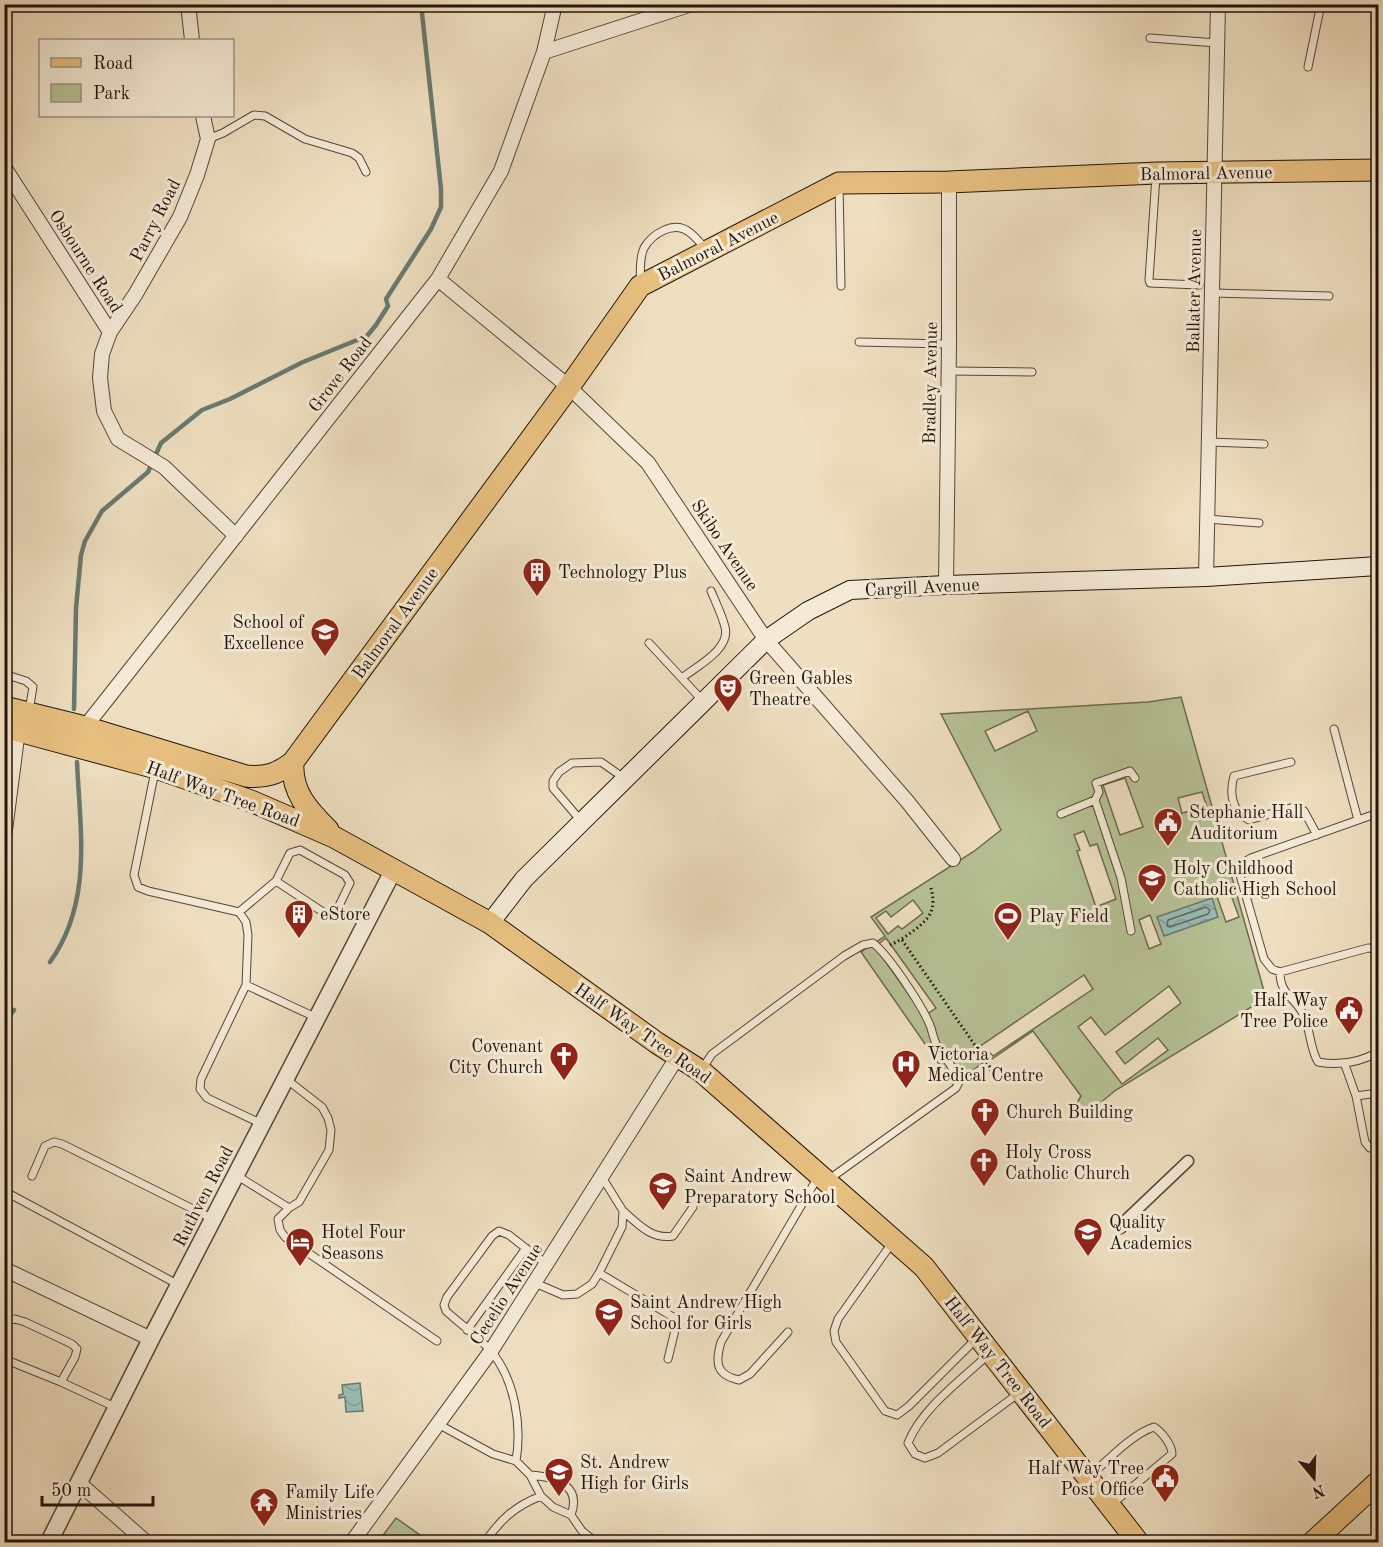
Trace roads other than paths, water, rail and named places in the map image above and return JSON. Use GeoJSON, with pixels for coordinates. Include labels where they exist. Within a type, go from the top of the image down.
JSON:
{"type":"FeatureCollection","features":[{"type":"Feature","properties":{"kind":"main road","name":"Balmoral Avenue"},"geometry":{"type":"LineString","coordinates":[[293,762],[569,387],[640,286],[839,183],[949,182],[1156,173],[1378,170]]}},
{"type":"Feature","properties":{"kind":"main road","name":"Cargill Avenue"},"geometry":{"type":"LineString","coordinates":[[490,923],[524,879],[766,640],[807,611],[850,590],[1206,577],[1378,566]]}},
{"type":"Feature","properties":{"kind":"main road","name":"Half Way Tree Road"},"geometry":{"type":"LineString","coordinates":[[4,707],[17,723],[250,801],[334,837],[490,923],[701,1071],[924,1267],[1138,1542]]}},
{"type":"Feature","properties":{"kind":"main road","name":"Half Way Tree Road"},"geometry":{"type":"LineString","coordinates":[[17,723],[85,727],[246,777],[271,775],[280,772],[293,762]]}},
{"type":"Feature","properties":{"kind":"main road"},"geometry":{"type":"LineString","coordinates":[[293,762],[292,772],[298,794],[310,812],[334,837]]}},
{"type":"Feature","properties":{"kind":"main road"},"geometry":{"type":"LineString","coordinates":[[1313,1542],[1378,1482]]}},
{"type":"Feature","properties":{"kind":"street"},"geometry":{"type":"LineString","coordinates":[[188,4],[192,39]]}},
{"type":"Feature","properties":{"kind":"street","name":"Grove Road"},"geometry":{"type":"LineString","coordinates":[[85,727],[438,279],[501,171],[544,52],[555,4]]}},
{"type":"Feature","properties":{"kind":"street"},"geometry":{"type":"LineString","coordinates":[[544,52],[692,4]]}},
{"type":"Feature","properties":{"kind":"street","name":"Ballater Avenue"},"geometry":{"type":"LineString","coordinates":[[1206,577],[1218,4]]}},
{"type":"Feature","properties":{"kind":"street","name":"Parry Road"},"geometry":{"type":"LineString","coordinates":[[110,332],[135,295],[180,217],[197,175],[208,139],[203,117]]}},
{"type":"Feature","properties":{"kind":"street","name":"Osbourne Road"},"geometry":{"type":"LineString","coordinates":[[4,167],[110,332],[102,354],[100,378],[104,411],[118,439],[161,465],[236,536]]}},
{"type":"Feature","properties":{"kind":"street","name":"Bradley Avenue"},"geometry":{"type":"LineString","coordinates":[[946,585],[949,182]]}},
{"type":"Feature","properties":{"kind":"street","name":"Skibo Avenue"},"geometry":{"type":"LineString","coordinates":[[438,279],[569,387],[648,463],[766,640],[907,801],[953,860]]}},
{"type":"Feature","properties":{"kind":"street"},"geometry":{"type":"LineString","coordinates":[[4,838],[17,723]]}},
{"type":"Feature","properties":{"kind":"street","name":"Ruthven Road"},"geometry":{"type":"LineString","coordinates":[[49,1542],[151,1339],[394,869]]}},
{"type":"Feature","properties":{"kind":"street","name":"Cecelio Avenue"},"geometry":{"type":"LineString","coordinates":[[352,1542],[490,1351],[678,1056]]}},
{"type":"Feature","properties":{"kind":"street"},"geometry":{"type":"LineString","coordinates":[[1121,1228],[1127,1219],[1188,1161]]}},
{"type":"Feature","properties":{"kind":"street"},"geometry":{"type":"LineString","coordinates":[[4,1269],[151,1339]]}},
{"type":"Feature","properties":{"kind":"street"},"geometry":{"type":"LineString","coordinates":[[79,1483],[146,1542]]}},
{"type":"Feature","properties":{"kind":"lane"},"geometry":{"type":"LineString","coordinates":[[1308,67],[1321,4]]}},
{"type":"Feature","properties":{"kind":"lane"},"geometry":{"type":"LineString","coordinates":[[1150,38],[1217,43]]}},
{"type":"Feature","properties":{"kind":"lane"},"geometry":{"type":"LineString","coordinates":[[208,139],[223,134],[254,115],[265,116],[305,139],[352,153],[359,158],[366,172]]}},
{"type":"Feature","properties":{"kind":"lane"},"geometry":{"type":"LineString","coordinates":[[1156,173],[1150,283],[1199,285]]}},
{"type":"Feature","properties":{"kind":"lane"},"geometry":{"type":"LineString","coordinates":[[839,183],[841,286]]}},
{"type":"Feature","properties":{"kind":"lane"},"geometry":{"type":"LineString","coordinates":[[640,286],[641,258],[644,247],[659,232],[671,228],[687,230],[708,251]]}},
{"type":"Feature","properties":{"kind":"lane"},"geometry":{"type":"LineString","coordinates":[[1212,293],[1329,296]]}},
{"type":"Feature","properties":{"kind":"lane"},"geometry":{"type":"LineString","coordinates":[[859,342],[949,344]]}},
{"type":"Feature","properties":{"kind":"lane"},"geometry":{"type":"LineString","coordinates":[[949,371],[1032,372]]}},
{"type":"Feature","properties":{"kind":"lane"},"geometry":{"type":"LineString","coordinates":[[1209,442],[1264,444]]}},
{"type":"Feature","properties":{"kind":"lane"},"geometry":{"type":"LineString","coordinates":[[1207,519],[1259,523]]}},
{"type":"Feature","properties":{"kind":"lane"},"geometry":{"type":"LineString","coordinates":[[682,678],[725,641],[726,628],[711,591]]}},
{"type":"Feature","properties":{"kind":"lane"},"geometry":{"type":"LineString","coordinates":[[649,643],[704,702]]}},
{"type":"Feature","properties":{"kind":"lane"},"geometry":{"type":"LineString","coordinates":[[4,674],[26,681],[33,687],[17,723]]}},
{"type":"Feature","properties":{"kind":"lane"},"geometry":{"type":"LineString","coordinates":[[1334,729],[1358,820]]}},
{"type":"Feature","properties":{"kind":"lane"},"geometry":{"type":"LineString","coordinates":[[582,822],[553,788],[553,781],[559,771],[572,763],[601,762],[626,779]]}},
{"type":"Feature","properties":{"kind":"lane"},"geometry":{"type":"LineString","coordinates":[[1291,762],[1233,776],[1231,797],[1241,816],[1249,820],[1294,807],[1304,811],[1317,835]]}},
{"type":"Feature","properties":{"kind":"lane"},"geometry":{"type":"LineString","coordinates":[[156,768],[135,875],[138,886],[148,891],[239,912],[246,922],[248,935],[246,985],[201,1079],[200,1089],[207,1098],[262,1124]]}},
{"type":"Feature","properties":{"kind":"lane"},"geometry":{"type":"LineString","coordinates":[[1061,814],[1095,800],[1099,792],[1096,783],[1130,771],[1135,778]]}},
{"type":"Feature","properties":{"kind":"lane"},"geometry":{"type":"LineString","coordinates":[[1095,800],[1120,878],[1131,931]]}},
{"type":"Feature","properties":{"kind":"lane"},"geometry":{"type":"LineString","coordinates":[[1378,813],[1251,858],[1241,864],[1240,875],[1264,959],[1272,969],[1280,972],[1368,948],[1378,949]]}},
{"type":"Feature","properties":{"kind":"lane"},"geometry":{"type":"LineString","coordinates":[[239,912],[276,880],[290,853],[300,850],[345,875],[350,883],[336,912],[326,914],[276,880]]}},
{"type":"Feature","properties":{"kind":"lane"},"geometry":{"type":"LineString","coordinates":[[701,1071],[712,1054],[844,956],[863,945],[873,943],[880,948],[908,986],[931,1028],[932,1036],[959,1082],[956,1088],[824,1177],[721,1342],[716,1359],[720,1369],[728,1378],[740,1380],[750,1374],[788,1332]]}},
{"type":"Feature","properties":{"kind":"lane"},"geometry":{"type":"LineString","coordinates":[[1280,972],[1283,990],[1302,1012],[1307,1024],[1312,1051],[1318,1062],[1345,1065],[1369,1058],[1378,1052]]}},
{"type":"Feature","properties":{"kind":"lane"},"geometry":{"type":"LineString","coordinates":[[246,985],[318,1018]]}},
{"type":"Feature","properties":{"kind":"lane"},"geometry":{"type":"LineString","coordinates":[[1345,1065],[1356,1096],[1365,1142],[1370,1148],[1378,1146]]}},
{"type":"Feature","properties":{"kind":"lane"},"geometry":{"type":"LineString","coordinates":[[286,1078],[321,1107],[328,1118],[331,1130],[329,1150],[299,1202],[278,1219],[280,1230],[285,1237],[437,1341]]}},
{"type":"Feature","properties":{"kind":"lane"},"geometry":{"type":"LineString","coordinates":[[1356,1096],[1378,1093]]}},
{"type":"Feature","properties":{"kind":"lane"},"geometry":{"type":"LineString","coordinates":[[32,1176],[45,1146],[54,1143],[62,1144],[213,1220]]}},
{"type":"Feature","properties":{"kind":"lane"},"geometry":{"type":"LineString","coordinates":[[236,1175],[289,1208]]}},
{"type":"Feature","properties":{"kind":"lane"},"geometry":{"type":"LineString","coordinates":[[602,1177],[622,1211],[651,1234],[661,1238],[673,1236],[693,1207]]}},
{"type":"Feature","properties":{"kind":"lane"},"geometry":{"type":"LineString","coordinates":[[4,1191],[179,1285]]}},
{"type":"Feature","properties":{"kind":"lane"},"geometry":{"type":"LineString","coordinates":[[535,1283],[563,1295],[577,1294],[592,1284],[622,1227],[622,1211]]}},
{"type":"Feature","properties":{"kind":"lane"},"geometry":{"type":"LineString","coordinates":[[516,1461],[518,1438],[514,1397],[504,1371],[490,1351],[446,1311],[444,1305],[492,1236],[499,1231],[509,1234],[547,1264]]}},
{"type":"Feature","properties":{"kind":"lane"},"geometry":{"type":"LineString","coordinates":[[894,1240],[838,1319],[834,1331],[836,1342],[885,1411],[897,1415],[984,1345]]}},
{"type":"Feature","properties":{"kind":"lane"},"geometry":{"type":"LineString","coordinates":[[467,1330],[526,1248]]}},
{"type":"Feature","properties":{"kind":"lane"},"geometry":{"type":"LineString","coordinates":[[599,1273],[673,1317],[676,1326],[668,1359]]}},
{"type":"Feature","properties":{"kind":"lane"},"geometry":{"type":"LineString","coordinates":[[4,1322],[15,1319],[25,1322],[77,1348],[75,1357],[61,1382]]}},
{"type":"Feature","properties":{"kind":"lane"},"geometry":{"type":"LineString","coordinates":[[984,1345],[944,1396],[914,1428],[908,1443],[915,1454],[925,1458],[938,1453],[1021,1392]]}},
{"type":"Feature","properties":{"kind":"lane"},"geometry":{"type":"LineString","coordinates":[[4,1359],[117,1408]]}},
{"type":"Feature","properties":{"kind":"lane"},"geometry":{"type":"LineString","coordinates":[[438,1424],[493,1454],[516,1461],[530,1475],[541,1496],[554,1507],[571,1515],[582,1531],[596,1542]]}},
{"type":"Feature","properties":{"kind":"lane"},"geometry":{"type":"LineString","coordinates":[[1088,1478],[1130,1441],[1148,1429],[1154,1427],[1159,1430],[1172,1450],[1172,1454],[1110,1506]]}},
{"type":"Feature","properties":{"kind":"lane"},"geometry":{"type":"LineString","coordinates":[[530,1475],[555,1480],[573,1492],[575,1504],[571,1515]]}},
{"type":"Feature","properties":{"kind":"lane"},"geometry":{"type":"LineString","coordinates":[[485,1542],[498,1523],[512,1510],[541,1496]]}},
{"type":"Feature","properties":{"kind":"water"},"geometry":{"type":"Polygon","coordinates":[[[1212,898],[1218,917],[1164,936],[1157,917],[1212,898]]]}},
{"type":"Feature","properties":{"kind":"water"},"geometry":{"type":"Polygon","coordinates":[[[360,1383],[363,1411],[346,1412],[345,1397],[339,1398],[339,1395],[343,1394],[342,1385],[360,1383]]]}},
{"type":"Feature","properties":{"kind":"waterway"},"geometry":{"type":"LineString","coordinates":[[74,709],[76,608],[81,555],[85,541],[102,511],[148,472],[161,443],[202,410],[230,399],[303,362],[367,336],[388,306],[386,299],[431,229],[441,207],[441,189],[421,4]]}},
{"type":"Feature","properties":{"kind":"waterway"},"geometry":{"type":"LineString","coordinates":[[50,962],[64,939],[73,915],[78,891],[81,840],[77,762]]}},
{"type":"Feature","properties":{"kind":"waterway"},"geometry":{"type":"LineString","coordinates":[[4,1023],[14,1010]]}},
{"type":"Feature","properties":{"kind":"place","name":"Technology Plus"},"geometry":{"type":"Point","coordinates":[537,598]}},
{"type":"Feature","properties":{"kind":"place","name":"School of Excellence"},"geometry":{"type":"Point","coordinates":[325,658]}},
{"type":"Feature","properties":{"kind":"place","name":"Green Gables Theatre"},"geometry":{"type":"Point","coordinates":[728,714]}},
{"type":"Feature","properties":{"kind":"place","name":"Stephanie Hall Auditorium"},"geometry":{"type":"Point","coordinates":[1168,848]}},
{"type":"Feature","properties":{"kind":"place","name":"Holy Childhood Catholic High School"},"geometry":{"type":"Point","coordinates":[1152,904]}},
{"type":"Feature","properties":{"kind":"place","name":"eStore"},"geometry":{"type":"Point","coordinates":[299,940]}},
{"type":"Feature","properties":{"kind":"place","name":"Play Field"},"geometry":{"type":"Point","coordinates":[1008,942]}},
{"type":"Feature","properties":{"kind":"place","name":"Half Way Tree Police"},"geometry":{"type":"Point","coordinates":[1349,1036]}},
{"type":"Feature","properties":{"kind":"place","name":"Covenant City Church"},"geometry":{"type":"Point","coordinates":[564,1082]}},
{"type":"Feature","properties":{"kind":"place","name":"Victoria Medical Centre"},"geometry":{"type":"Point","coordinates":[906,1090]}},
{"type":"Feature","properties":{"kind":"place","name":"Church Building"},"geometry":{"type":"Point","coordinates":[985,1138]}},
{"type":"Feature","properties":{"kind":"place","name":"Holy Cross Catholic Church"},"geometry":{"type":"Point","coordinates":[984,1188]}},
{"type":"Feature","properties":{"kind":"place","name":"Saint Andrew Preparatory School"},"geometry":{"type":"Point","coordinates":[663,1212]}},
{"type":"Feature","properties":{"kind":"place","name":"Quality Academics"},"geometry":{"type":"Point","coordinates":[1088,1258]}},
{"type":"Feature","properties":{"kind":"place","name":"Hotel Four Seasons"},"geometry":{"type":"Point","coordinates":[300,1268]}},
{"type":"Feature","properties":{"kind":"place","name":"Saint Andrew High School for Girls"},"geometry":{"type":"Point","coordinates":[609,1338]}},
{"type":"Feature","properties":{"kind":"place","name":"St. Andrew High for Girls"},"geometry":{"type":"Point","coordinates":[559,1498]}},
{"type":"Feature","properties":{"kind":"place","name":"Half Way Tree Post Office"},"geometry":{"type":"Point","coordinates":[1165,1504]}},
{"type":"Feature","properties":{"kind":"place","name":"Family Life Ministries"},"geometry":{"type":"Point","coordinates":[264,1528]}}]}
